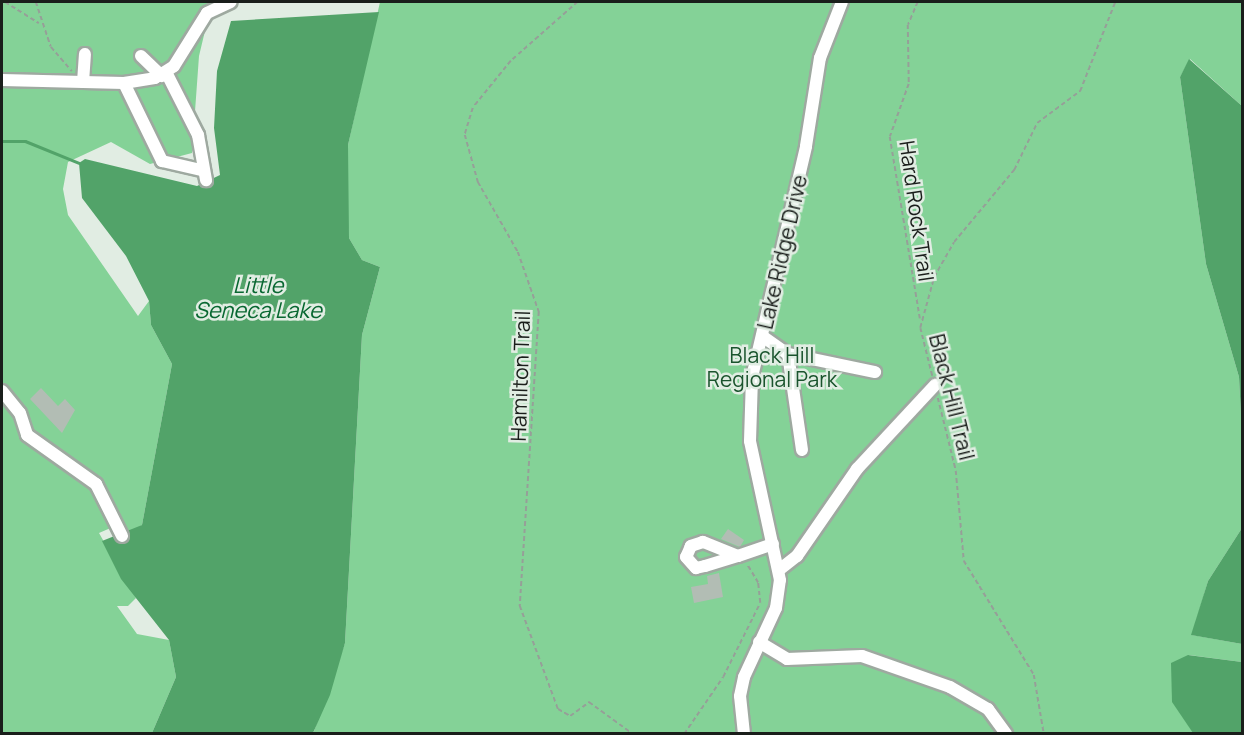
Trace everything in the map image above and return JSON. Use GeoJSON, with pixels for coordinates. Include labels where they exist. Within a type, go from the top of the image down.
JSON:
{"type":"FeatureCollection","features":[{"type":"Feature","properties":{"kind":"street"},"geometry":{"type":"LineString","coordinates":[[2,80],[124,83],[164,74],[207,13],[231,2]]}},
{"type":"Feature","properties":{"kind":"street","name":"Lake Ridge Drive"},"geometry":{"type":"LineString","coordinates":[[744,734],[740,696],[759,642],[776,608],[779,570],[750,441],[752,377],[806,146],[820,58],[842,2]]}},
{"type":"Feature","properties":{"kind":"street"},"geometry":{"type":"LineString","coordinates":[[81,82],[85,54]]}},
{"type":"Feature","properties":{"kind":"street"},"geometry":{"type":"LineString","coordinates":[[124,83],[162,161],[203,175],[198,135],[164,74],[141,56]]}},
{"type":"Feature","properties":{"kind":"street"},"geometry":{"type":"LineString","coordinates":[[762,336],[788,354],[875,372]]}},
{"type":"Feature","properties":{"kind":"street"},"geometry":{"type":"LineString","coordinates":[[788,354],[802,450]]}},
{"type":"Feature","properties":{"kind":"street"},"geometry":{"type":"LineString","coordinates":[[779,570],[796,556],[856,469],[934,385]]}},
{"type":"Feature","properties":{"kind":"street"},"geometry":{"type":"LineString","coordinates":[[2,391],[20,413],[27,435],[96,484],[122,536]]}},
{"type":"Feature","properties":{"kind":"street"},"geometry":{"type":"LineString","coordinates":[[738,556],[773,544]]}},
{"type":"Feature","properties":{"kind":"street"},"geometry":{"type":"LineString","coordinates":[[759,642],[787,659],[862,656],[950,687],[988,709],[1006,734]]}},
{"type":"Feature","properties":{"kind":"path"},"geometry":{"type":"LineString","coordinates":[[5,2],[39,24],[81,82]]}},
{"type":"Feature","properties":{"kind":"path"},"geometry":{"type":"LineString","coordinates":[[36,2],[39,24]]}},
{"type":"Feature","properties":{"kind":"path","name":"Hamilton Trail"},"geometry":{"type":"LineString","coordinates":[[578,2],[511,61],[473,108],[465,135],[478,182],[518,252],[539,312],[520,606],[558,710],[570,716],[589,702],[633,734]]}},
{"type":"Feature","properties":{"kind":"path","name":"Hard Rock Trail"},"geometry":{"type":"LineString","coordinates":[[918,2],[908,25],[909,84],[890,137],[905,203],[906,265],[920,321]]}},
{"type":"Feature","properties":{"kind":"path","name":"Black Hill Trail"},"geometry":{"type":"LineString","coordinates":[[1044,734],[1034,675],[964,561],[956,471],[920,321],[934,277],[954,242],[1007,180],[1037,123],[1080,91],[1115,2]]}},
{"type":"Feature","properties":{"kind":"path"},"geometry":{"type":"LineString","coordinates":[[684,734],[723,677],[759,603],[756,578],[742,562],[751,559]]}},
{"type":"Feature","properties":{"kind":"green space"},"geometry":{"type":"Polygon","coordinates":[[[2,2],[231,2],[210,10],[199,56],[192,153],[150,164],[111,142],[68,162],[63,189],[68,215],[138,316],[149,301],[151,325],[172,364],[142,525],[129,533],[122,523],[99,533],[136,598],[128,606],[117,606],[137,634],[169,640],[176,677],[152,733],[2,733],[2,2]]]}},
{"type":"Feature","properties":{"kind":"green space","name":"Black Hill Regional Park"},"geometry":{"type":"Polygon","coordinates":[[[380,2],[1242,2],[1242,106],[1190,59],[1180,77],[1206,264],[1239,377],[1242,435],[1242,528],[1208,581],[1192,635],[1242,644],[1242,662],[1189,655],[1203,733],[313,734],[345,643],[362,335],[380,267],[362,260],[349,238],[346,206],[348,145],[380,2]]]}},
{"type":"Feature","properties":{"kind":"water","name":"Little Seneca Lake"},"geometry":{"type":"Polygon","coordinates":[[[379,12],[348,145],[349,238],[362,260],[380,267],[362,335],[345,643],[330,695],[313,733],[152,733],[176,677],[169,640],[121,579],[102,541],[142,525],[172,364],[151,325],[149,301],[126,256],[82,198],[79,163],[85,159],[197,186],[220,175],[214,128],[217,71],[231,21],[379,12]]]}},
{"type":"Feature","properties":{"kind":"water"},"geometry":{"type":"Polygon","coordinates":[[[1189,59],[1242,106],[1242,435],[1239,377],[1206,264],[1180,77],[1189,59]]]}},
{"type":"Feature","properties":{"kind":"water"},"geometry":{"type":"Polygon","coordinates":[[[1242,528],[1242,644],[1191,635],[1208,581],[1242,528]]]}},
{"type":"Feature","properties":{"kind":"water"},"geometry":{"type":"Polygon","coordinates":[[[1188,655],[1242,662],[1242,733],[1193,733],[1172,702],[1171,663],[1188,655]]]}},
{"type":"Feature","properties":{"kind":"building"},"geometry":{"type":"Polygon","coordinates":[[[41,388],[58,406],[65,399],[75,410],[62,433],[30,399],[41,388]]]}},
{"type":"Feature","properties":{"kind":"building"},"geometry":{"type":"Polygon","coordinates":[[[728,529],[744,540],[740,547],[721,539],[728,529]]]}},
{"type":"Feature","properties":{"kind":"building"},"geometry":{"type":"Polygon","coordinates":[[[719,573],[723,597],[694,603],[691,587],[708,584],[707,576],[719,573]]]}},
{"type":"Feature","properties":{"kind":"waterway"},"geometry":{"type":"LineString","coordinates":[[2,141],[25,141],[79,163]]}}]}
